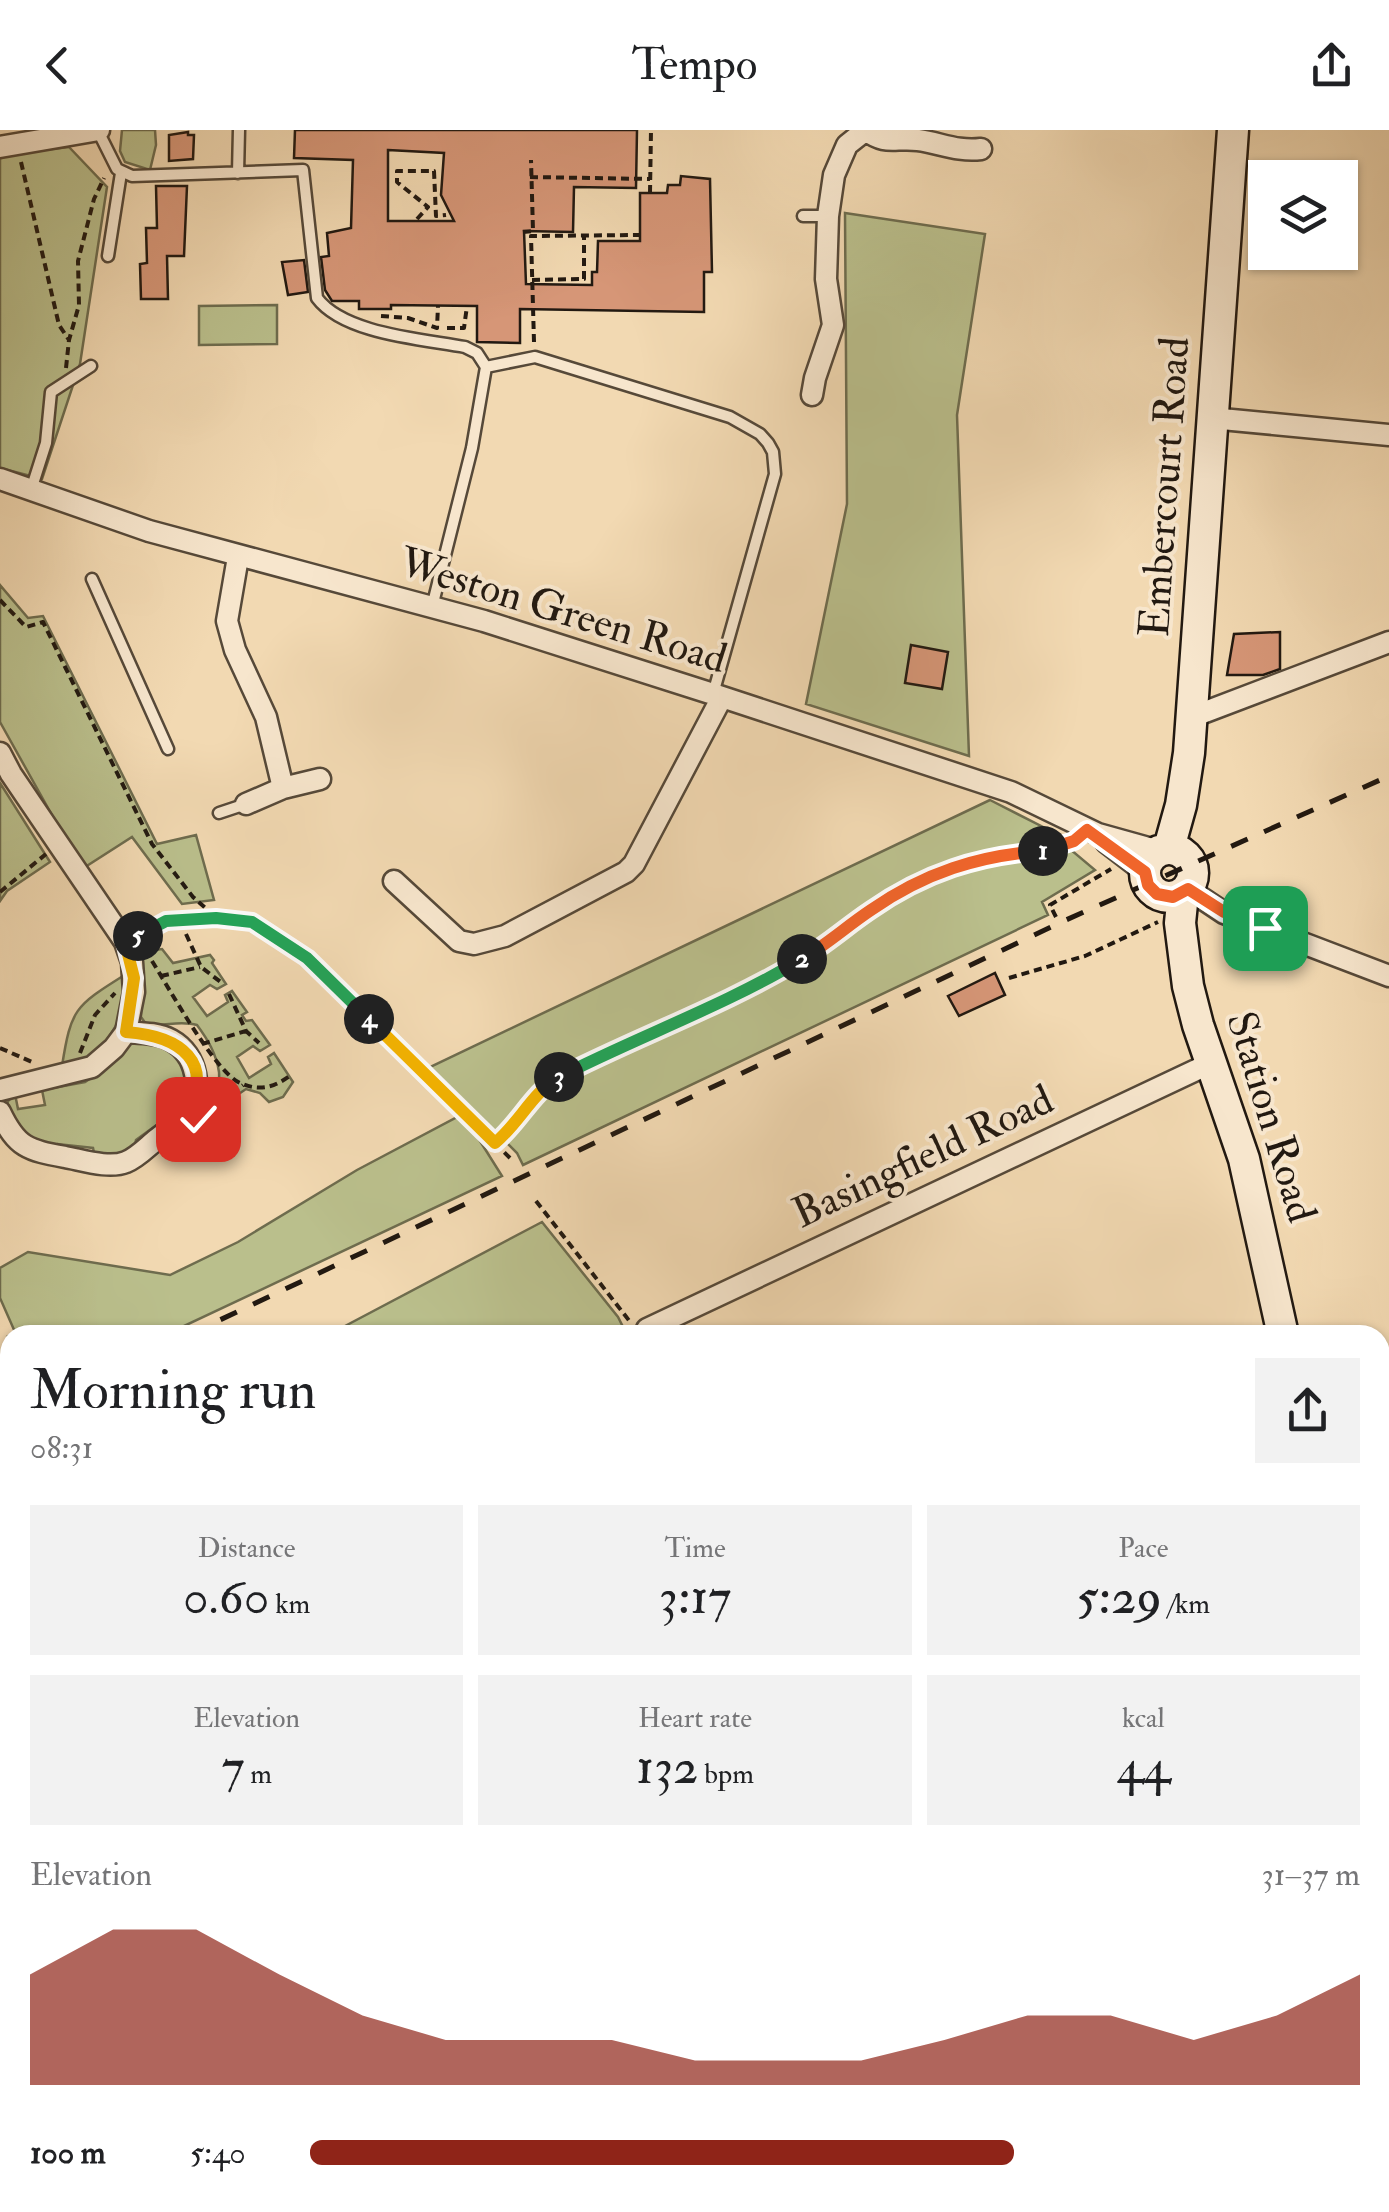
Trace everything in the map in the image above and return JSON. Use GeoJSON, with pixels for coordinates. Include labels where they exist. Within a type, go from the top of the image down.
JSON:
{"type":"FeatureCollection","features":[{"type":"Feature","properties":{"kind":"main road","name":"Embercourt Road"},"geometry":{"type":"LineString","coordinates":[[1150,858],[1182,806],[1192,717],[1233,130]]}},
{"type":"Feature","properties":{"kind":"main road","name":"Station Road"},"geometry":{"type":"LineString","coordinates":[[1150,858],[1185,855],[1192,864],[1193,878],[1178,903],[1188,986],[1254,1196],[1281,1325]]}},
{"type":"Feature","properties":{"kind":"main road"},"geometry":{"type":"LineString","coordinates":[[1150,858],[1148,885],[1178,903]]}},
{"type":"Feature","properties":{"kind":"street"},"geometry":{"type":"LineString","coordinates":[[812,395],[833,325],[826,279],[828,216],[839,158],[866,130],[880,141],[918,140],[963,151],[980,150]]}},
{"type":"Feature","properties":{"kind":"street"},"geometry":{"type":"LineString","coordinates":[[11,140],[99,131]]}},
{"type":"Feature","properties":{"kind":"street"},"geometry":{"type":"LineString","coordinates":[[1211,418],[1389,435]]}},
{"type":"Feature","properties":{"kind":"street","name":"Weston Green Road"},"geometry":{"type":"LineString","coordinates":[[0,479],[149,531],[484,621],[1011,792],[1150,858]]}},
{"type":"Feature","properties":{"kind":"street"},"geometry":{"type":"LineString","coordinates":[[238,557],[227,621],[266,716],[283,788]]}},
{"type":"Feature","properties":{"kind":"street"},"geometry":{"type":"LineString","coordinates":[[1192,717],[1389,642]]}},
{"type":"Feature","properties":{"kind":"street"},"geometry":{"type":"LineString","coordinates":[[394,882],[459,941],[474,944],[505,936],[626,872],[634,864],[718,696]]}},
{"type":"Feature","properties":{"kind":"street"},"geometry":{"type":"LineString","coordinates":[[0,753],[125,942],[134,978],[126,1032],[92,1067],[0,1090]]}},
{"type":"Feature","properties":{"kind":"street"},"geometry":{"type":"LineString","coordinates":[[246,804],[283,788],[320,779]]}},
{"type":"Feature","properties":{"kind":"street","name":"Weston Green Road"},"geometry":{"type":"LineString","coordinates":[[1092,832],[1150,858]]}},
{"type":"Feature","properties":{"kind":"street"},"geometry":{"type":"LineString","coordinates":[[1178,903],[1224,912]]}},
{"type":"Feature","properties":{"kind":"street"},"geometry":{"type":"LineString","coordinates":[[1178,903],[1224,912],[1389,976]]}},
{"type":"Feature","properties":{"kind":"street"},"geometry":{"type":"LineString","coordinates":[[0,1112],[18,1144],[38,1152],[100,1164],[125,1163],[184,1118],[194,1102],[197,1082],[193,1064],[172,1041],[156,1034],[126,1032]]}},
{"type":"Feature","properties":{"kind":"street","name":"Basingfield Road"},"geometry":{"type":"LineString","coordinates":[[674,1325],[1211,1063]]}},
{"type":"Feature","properties":{"kind":"lane"},"geometry":{"type":"LineString","coordinates":[[238,173],[239,130]]}},
{"type":"Feature","properties":{"kind":"lane"},"geometry":{"type":"LineString","coordinates":[[99,131],[121,173],[143,176],[303,170],[317,298],[329,314],[477,353],[486,368],[472,448],[431,608]]}},
{"type":"Feature","properties":{"kind":"lane"},"geometry":{"type":"LineString","coordinates":[[108,256],[121,173]]}},
{"type":"Feature","properties":{"kind":"lane"},"geometry":{"type":"LineString","coordinates":[[803,216],[828,216]]}},
{"type":"Feature","properties":{"kind":"lane"},"geometry":{"type":"LineString","coordinates":[[486,368],[535,357],[730,416],[760,434],[774,452],[776,474],[718,696]]}},
{"type":"Feature","properties":{"kind":"lane"},"geometry":{"type":"LineString","coordinates":[[30,490],[46,443],[51,392],[91,366]]}},
{"type":"Feature","properties":{"kind":"lane"},"geometry":{"type":"LineString","coordinates":[[92,580],[168,748]]}},
{"type":"Feature","properties":{"kind":"lane"},"geometry":{"type":"LineString","coordinates":[[219,812],[246,804]]}},
{"type":"Feature","properties":{"kind":"path"},"geometry":{"type":"LineString","coordinates":[[650,192],[651,130]]}},
{"type":"Feature","properties":{"kind":"path"},"geometry":{"type":"LineString","coordinates":[[11,140],[59,325],[69,340]]}},
{"type":"Feature","properties":{"kind":"path"},"geometry":{"type":"LineString","coordinates":[[523,232],[532,231],[531,160]]}},
{"type":"Feature","properties":{"kind":"path"},"geometry":{"type":"LineString","coordinates":[[64,382],[78,305],[78,261],[94,199],[112,162]]}},
{"type":"Feature","properties":{"kind":"path"},"geometry":{"type":"LineString","coordinates":[[436,212],[397,182],[398,171],[434,172],[436,212],[436,216],[446,216]]}},
{"type":"Feature","properties":{"kind":"path"},"geometry":{"type":"LineString","coordinates":[[530,177],[650,180]]}},
{"type":"Feature","properties":{"kind":"path"},"geometry":{"type":"LineString","coordinates":[[417,219],[428,207]]}},
{"type":"Feature","properties":{"kind":"path"},"geometry":{"type":"LineString","coordinates":[[532,280],[584,280],[584,235]]}},
{"type":"Feature","properties":{"kind":"path"},"geometry":{"type":"LineString","coordinates":[[535,357],[531,236],[640,235]]}},
{"type":"Feature","properties":{"kind":"path"},"geometry":{"type":"LineString","coordinates":[[437,328],[438,306]]}},
{"type":"Feature","properties":{"kind":"path"},"geometry":{"type":"LineString","coordinates":[[374,316],[408,318],[437,328],[464,328],[467,306]]}},
{"type":"Feature","properties":{"kind":"path"},"geometry":{"type":"LineString","coordinates":[[391,309],[394,317]]}},
{"type":"Feature","properties":{"kind":"path"},"geometry":{"type":"LineString","coordinates":[[0,600],[26,627],[43,622],[152,844],[193,897],[216,918]]}},
{"type":"Feature","properties":{"kind":"path"},"geometry":{"type":"LineString","coordinates":[[495,1143],[517,1124],[541,1088],[771,978],[911,885],[978,859],[1048,850],[1092,832]]}},
{"type":"Feature","properties":{"kind":"path"},"geometry":{"type":"LineString","coordinates":[[0,892],[58,845]]}},
{"type":"Feature","properties":{"kind":"path"},"geometry":{"type":"LineString","coordinates":[[1056,918],[1050,905],[1150,858]]}},
{"type":"Feature","properties":{"kind":"path"},"geometry":{"type":"LineString","coordinates":[[1008,978],[1085,956],[1178,903]]}},
{"type":"Feature","properties":{"kind":"path"},"geometry":{"type":"LineString","coordinates":[[125,942],[166,921],[216,918],[252,922],[307,958],[510,1158]]}},
{"type":"Feature","properties":{"kind":"path"},"geometry":{"type":"LineString","coordinates":[[186,934],[201,966],[222,983]]}},
{"type":"Feature","properties":{"kind":"path"},"geometry":{"type":"LineString","coordinates":[[146,952],[230,1078],[243,1085],[274,1087],[291,1075]]}},
{"type":"Feature","properties":{"kind":"path"},"geometry":{"type":"LineString","coordinates":[[161,976],[201,966]]}},
{"type":"Feature","properties":{"kind":"path"},"geometry":{"type":"LineString","coordinates":[[68,1074],[79,1058],[95,1015],[121,986],[134,978]]}},
{"type":"Feature","properties":{"kind":"path"},"geometry":{"type":"LineString","coordinates":[[229,994],[246,1030],[259,1043]]}},
{"type":"Feature","properties":{"kind":"path"},"geometry":{"type":"LineString","coordinates":[[204,1042],[246,1030]]}},
{"type":"Feature","properties":{"kind":"path"},"geometry":{"type":"LineString","coordinates":[[184,1118],[198,1119],[243,1085]]}},
{"type":"Feature","properties":{"kind":"path"},"geometry":{"type":"LineString","coordinates":[[536,1201],[635,1325]]}},
{"type":"Feature","properties":{"kind":"green space"},"geometry":{"type":"Polygon","coordinates":[[[122,130],[155,130],[150,170],[125,162],[120,151],[122,130]]]}},
{"type":"Feature","properties":{"kind":"green space"},"geometry":{"type":"Polygon","coordinates":[[[69,147],[107,187],[80,364],[42,479],[0,468],[0,155],[69,147]]]}},
{"type":"Feature","properties":{"kind":"green space"},"geometry":{"type":"Polygon","coordinates":[[[845,213],[985,234],[957,415],[969,756],[806,704],[847,504],[845,213]]]}},
{"type":"Feature","properties":{"kind":"green space"},"geometry":{"type":"Polygon","coordinates":[[[277,305],[277,344],[199,345],[199,306],[277,305]]]}},
{"type":"Feature","properties":{"kind":"green space"},"geometry":{"type":"Polygon","coordinates":[[[0,585],[28,618],[43,616],[157,844],[196,835],[214,900],[182,904],[132,837],[82,869],[0,722],[0,585]]]}},
{"type":"Feature","properties":{"kind":"green space"},"geometry":{"type":"Polygon","coordinates":[[[0,783],[50,862],[7,891],[0,901],[0,783]]]}},
{"type":"Feature","properties":{"kind":"green space"},"geometry":{"type":"Polygon","coordinates":[[[990,800],[1045,828],[1095,870],[1042,902],[1048,915],[523,1165],[517,1153],[430,1067],[990,800]]]}},
{"type":"Feature","properties":{"kind":"green space"},"geometry":{"type":"Polygon","coordinates":[[[162,949],[173,963],[210,955],[226,984],[217,989],[210,985],[193,997],[207,1016],[228,1002],[225,995],[232,991],[247,1012],[242,1015],[246,1021],[252,1020],[270,1045],[260,1051],[253,1046],[237,1057],[249,1078],[271,1064],[268,1057],[274,1053],[293,1082],[283,1097],[269,1102],[260,1093],[246,1089],[221,1106],[216,1059],[197,1025],[146,1024],[141,1017],[141,952],[162,949]]]}},
{"type":"Feature","properties":{"kind":"green space"},"geometry":{"type":"Polygon","coordinates":[[[123,976],[122,1013],[112,1033],[89,1062],[62,1066],[78,1011],[123,976]]]}},
{"type":"Feature","properties":{"kind":"green space"},"geometry":{"type":"Polygon","coordinates":[[[136,1037],[175,1053],[185,1067],[191,1092],[172,1122],[162,1121],[136,1140],[134,1150],[117,1158],[95,1157],[93,1148],[58,1144],[57,1149],[31,1142],[6,1111],[15,1094],[18,1109],[45,1105],[42,1090],[85,1082],[108,1066],[136,1037]]]}},
{"type":"Feature","properties":{"kind":"green space"},"geometry":{"type":"Polygon","coordinates":[[[463,1114],[502,1176],[186,1325],[12,1325],[0,1298],[0,1268],[28,1252],[170,1275],[238,1242],[357,1170],[463,1114]]]}},
{"type":"Feature","properties":{"kind":"green space"},"geometry":{"type":"Polygon","coordinates":[[[542,1222],[622,1325],[347,1325],[542,1222]]]}},
{"type":"Feature","properties":{"kind":"building"},"geometry":{"type":"Polygon","coordinates":[[[295,130],[637,130],[636,188],[574,187],[573,232],[524,231],[526,284],[592,285],[592,272],[597,272],[598,241],[640,241],[640,193],[667,193],[668,185],[680,185],[681,176],[710,179],[712,272],[704,272],[704,312],[520,309],[520,343],[477,342],[477,306],[391,305],[391,309],[359,309],[359,301],[332,301],[325,290],[321,257],[329,256],[327,233],[351,228],[353,160],[294,158],[295,130]],[[388,150],[388,221],[454,221],[441,195],[444,153],[388,150]]]}},
{"type":"Feature","properties":{"kind":"building"},"geometry":{"type":"Polygon","coordinates":[[[169,135],[194,135],[193,159],[169,161],[169,135]]]}},
{"type":"Feature","properties":{"kind":"building"},"geometry":{"type":"Polygon","coordinates":[[[156,186],[187,186],[184,256],[167,256],[168,299],[141,299],[140,264],[147,263],[146,228],[157,228],[156,186]]]}},
{"type":"Feature","properties":{"kind":"building"},"geometry":{"type":"Polygon","coordinates":[[[304,260],[308,292],[288,295],[282,262],[304,260]]]}},
{"type":"Feature","properties":{"kind":"building"},"geometry":{"type":"Polygon","coordinates":[[[1280,632],[1280,669],[1263,675],[1227,675],[1234,634],[1280,632]]]}},
{"type":"Feature","properties":{"kind":"building"},"geometry":{"type":"Polygon","coordinates":[[[911,645],[948,652],[942,689],[905,683],[911,645]]]}},
{"type":"Feature","properties":{"kind":"building"},"geometry":{"type":"Polygon","coordinates":[[[995,973],[1005,995],[959,1016],[948,996],[995,973]]]}},
{"type":"Feature","properties":{"kind":"railway"},"geometry":{"type":"LineString","coordinates":[[209,1325],[1066,920],[1389,776]]}},
{"type":"Feature","properties":{"kind":"route"},"geometry":{"type":"LineString","coordinates":[[198,1119],[184,1118],[194,1102],[197,1082],[185,1051],[156,1034],[126,1032],[134,978],[125,942],[166,921],[216,918],[252,922],[307,958],[495,1143],[517,1124],[541,1088],[556,1079],[676,1020],[722,1004],[818,949],[911,885],[978,859],[1048,850],[1074,841],[1087,830],[1098,834],[1145,872],[1148,885],[1157,894],[1173,897],[1188,889],[1224,912],[1265,928]]}}]}
